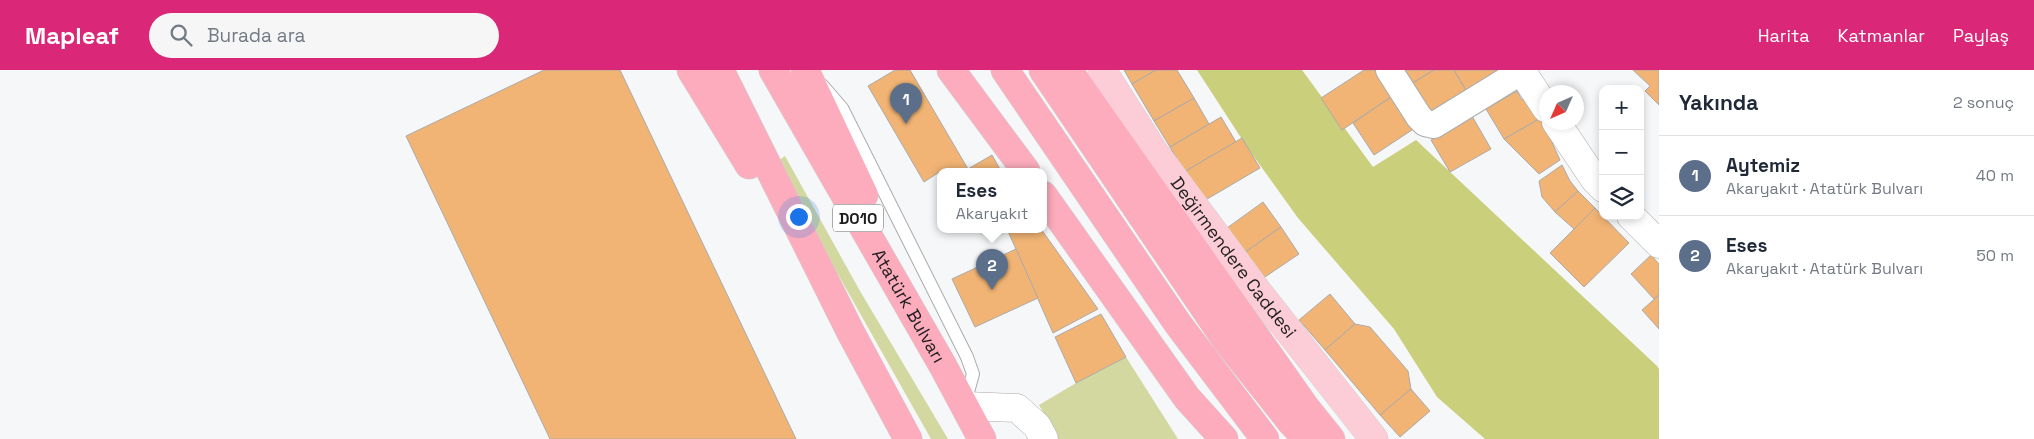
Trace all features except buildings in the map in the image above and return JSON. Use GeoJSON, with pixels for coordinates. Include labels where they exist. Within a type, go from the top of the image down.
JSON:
{"type":"FeatureCollection","features":[{"type":"Feature","properties":{"kind":"highway"},"geometry":{"type":"LineString","coordinates":[[691,70],[851,333]]}},
{"type":"Feature","properties":{"kind":"highway"},"geometry":{"type":"LineString","coordinates":[[720,70],[851,333],[908,439]]}},
{"type":"Feature","properties":{"kind":"highway","name":"Atatürk Bulvarı"},"geometry":{"type":"LineString","coordinates":[[773,70],[943,366],[982,439]]}},
{"type":"Feature","properties":{"kind":"highway"},"geometry":{"type":"LineString","coordinates":[[951,70],[1024,168]]}},
{"type":"Feature","properties":{"kind":"highway"},"geometry":{"type":"LineString","coordinates":[[1005,70],[1178,324],[1265,439]]}},
{"type":"Feature","properties":{"kind":"highway"},"geometry":{"type":"LineString","coordinates":[[1043,70],[1226,340],[1291,422],[1307,439]]}},
{"type":"Feature","properties":{"kind":"highway"},"geometry":{"type":"LineString","coordinates":[[1068,70],[1306,408],[1331,439]]}},
{"type":"Feature","properties":{"kind":"highway"},"geometry":{"type":"LineString","coordinates":[[805,71],[943,366]]}},
{"type":"Feature","properties":{"kind":"highway"},"geometry":{"type":"LineString","coordinates":[[1047,201],[1187,398],[1224,439]]}},
{"type":"Feature","properties":{"kind":"main road","name":"Değirmendere Caddesi"},"geometry":{"type":"LineString","coordinates":[[1102,70],[1153,150],[1258,292],[1374,439]]}},
{"type":"Feature","properties":{"kind":"street"},"geometry":{"type":"LineString","coordinates":[[1388,70],[1419,117],[1425,123],[1434,125],[1521,70],[1539,97]]}},
{"type":"Feature","properties":{"kind":"street"},"geometry":{"type":"LineString","coordinates":[[1561,130],[1599,184]]}},
{"type":"Feature","properties":{"kind":"street"},"geometry":{"type":"LineString","coordinates":[[1636,220],[1659,244]]}},
{"type":"Feature","properties":{"kind":"street"},"geometry":{"type":"LineString","coordinates":[[965,406],[1016,408],[1037,426],[1044,439]]}},
{"type":"Feature","properties":{"kind":"lane"},"geometry":{"type":"LineString","coordinates":[[805,71],[826,88],[842,108],[966,357],[973,374],[965,406]]}},
{"type":"Feature","properties":{"kind":"green space"},"geometry":{"type":"Polygon","coordinates":[[[1197,70],[1302,70],[1373,167],[1416,140],[1657,366],[1659,369],[1659,439],[1485,439],[1437,397],[1394,329],[1298,218],[1247,147],[1197,70]]]}},
{"type":"Feature","properties":{"kind":"green space"},"geometry":{"type":"Polygon","coordinates":[[[785,156],[860,291],[948,439],[931,439],[775,163],[785,156]]]}},
{"type":"Feature","properties":{"kind":"green space"},"geometry":{"type":"Polygon","coordinates":[[[1126,357],[1178,439],[1058,439],[1039,405],[1126,357]]]}},
{"type":"Feature","properties":{"kind":"place","name":"Aytemiz"},"geometry":{"type":"Point","coordinates":[906,124]}},
{"type":"Feature","properties":{"kind":"place","name":"Eses"},"geometry":{"type":"Point","coordinates":[992,290]}}]}
